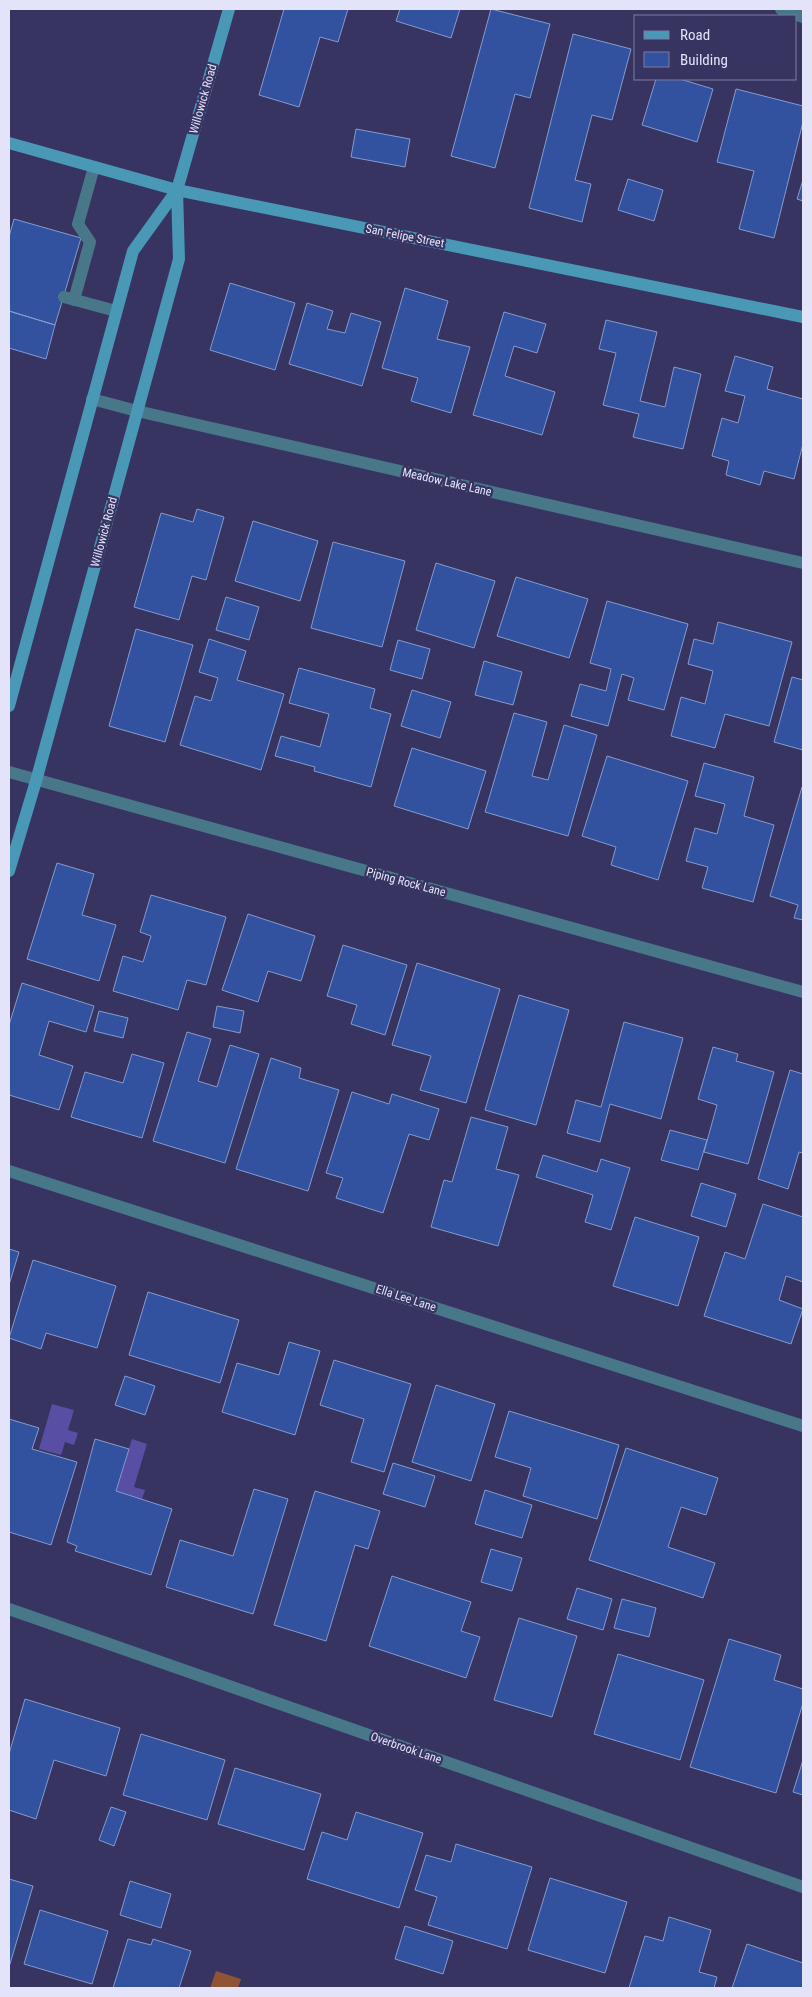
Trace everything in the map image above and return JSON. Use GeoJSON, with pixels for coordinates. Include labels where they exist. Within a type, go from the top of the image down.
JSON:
{"type":"FeatureCollection","features":[{"type":"Feature","properties":{"kind":"main road","name":"Willowick Road"},"geometry":{"type":"LineString","coordinates":[[9,871],[36,781],[179,259],[176,190],[229,9]]}},
{"type":"Feature","properties":{"kind":"main road","name":"San Felipe Street"},"geometry":{"type":"LineString","coordinates":[[9,143],[176,190],[803,317]]}},
{"type":"Feature","properties":{"kind":"main road","name":"Willowick Road"},"geometry":{"type":"LineString","coordinates":[[9,706],[133,251],[176,190]]}},
{"type":"Feature","properties":{"kind":"street"},"geometry":{"type":"LineString","coordinates":[[781,9],[803,17]]}},
{"type":"Feature","properties":{"kind":"street"},"geometry":{"type":"LineString","coordinates":[[94,166],[78,224],[90,242],[69,299],[116,311]]}},
{"type":"Feature","properties":{"kind":"street","name":"Meadow Lake Lane"},"geometry":{"type":"LineString","coordinates":[[92,399],[137,411],[803,564]]}},
{"type":"Feature","properties":{"kind":"street","name":"Piping Rock Lane"},"geometry":{"type":"LineString","coordinates":[[9,772],[803,992]]}},
{"type":"Feature","properties":{"kind":"street","name":"Ella Lee Lane"},"geometry":{"type":"LineString","coordinates":[[9,1170],[803,1426]]}},
{"type":"Feature","properties":{"kind":"street","name":"Overbrook Lane"},"geometry":{"type":"LineString","coordinates":[[9,1609],[803,1887]]}},
{"type":"Feature","properties":{"kind":"shaded area"},"geometry":{"type":"Polygon","coordinates":[[[52,1404],[74,1410],[68,1430],[78,1433],[74,1445],[65,1442],[61,1455],[39,1449],[52,1404]]]}},
{"type":"Feature","properties":{"kind":"shaded area"},"geometry":{"type":"Polygon","coordinates":[[[132,1439],[147,1444],[134,1487],[145,1490],[142,1499],[116,1491],[132,1439]]]}},
{"type":"Feature","properties":{"kind":"shaded area"},"geometry":{"type":"Polygon","coordinates":[[[216,1971],[241,1979],[238,1988],[210,1988],[216,1971]]]}},
{"type":"Feature","properties":{"kind":"building"},"geometry":{"type":"Polygon","coordinates":[[[284,9],[348,9],[338,42],[320,37],[299,107],[259,95],[284,9]]]}},
{"type":"Feature","properties":{"kind":"building"},"geometry":{"type":"Polygon","coordinates":[[[400,9],[460,9],[451,38],[396,21],[400,9]]]}},
{"type":"Feature","properties":{"kind":"building"},"geometry":{"type":"Polygon","coordinates":[[[491,9],[550,24],[530,98],[515,94],[495,168],[451,156],[491,9]]]}},
{"type":"Feature","properties":{"kind":"building"},"geometry":{"type":"Polygon","coordinates":[[[573,34],[631,49],[612,120],[592,115],[575,180],[591,184],[582,222],[529,208],[573,34]]]}},
{"type":"Feature","properties":{"kind":"building"},"geometry":{"type":"Polygon","coordinates":[[[656,80],[683,80],[713,89],[697,142],[642,125],[656,80]]]}},
{"type":"Feature","properties":{"kind":"building"},"geometry":{"type":"Polygon","coordinates":[[[736,89],[803,106],[803,122],[774,238],[739,229],[754,171],[717,162],[736,89]]]}},
{"type":"Feature","properties":{"kind":"building"},"geometry":{"type":"Polygon","coordinates":[[[356,129],[410,139],[405,167],[351,157],[356,129]]]}},
{"type":"Feature","properties":{"kind":"building"},"geometry":{"type":"Polygon","coordinates":[[[628,179],[663,190],[654,221],[618,210],[628,179]]]}},
{"type":"Feature","properties":{"kind":"building"},"geometry":{"type":"Polygon","coordinates":[[[803,180],[803,201],[797,199],[803,180]]]}},
{"type":"Feature","properties":{"kind":"building"},"geometry":{"type":"Polygon","coordinates":[[[14,219],[81,238],[55,325],[9,311],[9,237],[14,219]]]}},
{"type":"Feature","properties":{"kind":"building"},"geometry":{"type":"Polygon","coordinates":[[[230,283],[295,303],[275,370],[210,350],[230,283]]]}},
{"type":"Feature","properties":{"kind":"building"},"geometry":{"type":"Polygon","coordinates":[[[405,288],[448,301],[437,339],[470,347],[451,413],[411,401],[418,378],[382,368],[405,288]]]}},
{"type":"Feature","properties":{"kind":"building"},"geometry":{"type":"Polygon","coordinates":[[[307,303],[333,311],[327,329],[345,333],[351,313],[381,322],[362,386],[289,364],[307,303]]]}},
{"type":"Feature","properties":{"kind":"building"},"geometry":{"type":"Polygon","coordinates":[[[9,311],[55,325],[46,359],[9,348],[9,311]]]}},
{"type":"Feature","properties":{"kind":"building"},"geometry":{"type":"Polygon","coordinates":[[[504,312],[546,324],[537,353],[514,346],[505,376],[555,392],[542,435],[473,415],[504,312]]]}},
{"type":"Feature","properties":{"kind":"building"},"geometry":{"type":"Polygon","coordinates":[[[606,320],[657,332],[640,401],[665,407],[674,367],[701,374],[683,449],[633,437],[639,414],[603,405],[616,353],[599,349],[606,320]]]}},
{"type":"Feature","properties":{"kind":"building"},"geometry":{"type":"Polygon","coordinates":[[[735,356],[773,367],[767,389],[803,399],[803,444],[794,479],[764,471],[760,485],[726,475],[729,461],[712,456],[722,418],[738,423],[745,396],[725,391],[735,356]]]}},
{"type":"Feature","properties":{"kind":"building"},"geometry":{"type":"Polygon","coordinates":[[[197,509],[224,517],[206,580],[192,576],[179,620],[134,607],[161,513],[193,522],[197,509]]]}},
{"type":"Feature","properties":{"kind":"building"},"geometry":{"type":"Polygon","coordinates":[[[253,521],[318,541],[300,601],[235,581],[253,521]]]}},
{"type":"Feature","properties":{"kind":"building"},"geometry":{"type":"Polygon","coordinates":[[[333,542],[405,561],[382,647],[311,628],[333,542]]]}},
{"type":"Feature","properties":{"kind":"building"},"geometry":{"type":"Polygon","coordinates":[[[436,563],[495,581],[474,648],[416,630],[436,563]]]}},
{"type":"Feature","properties":{"kind":"building"},"geometry":{"type":"Polygon","coordinates":[[[516,577],[588,599],[569,658],[497,636],[516,577]]]}},
{"type":"Feature","properties":{"kind":"building"},"geometry":{"type":"Polygon","coordinates":[[[226,597],[259,607],[249,640],[216,630],[226,597]]]}},
{"type":"Feature","properties":{"kind":"building"},"geometry":{"type":"Polygon","coordinates":[[[607,601],[688,624],[664,710],[628,700],[634,678],[622,674],[608,726],[571,716],[580,684],[606,691],[611,669],[590,663],[607,601]]]}},
{"type":"Feature","properties":{"kind":"building"},"geometry":{"type":"Polygon","coordinates":[[[718,622],[792,642],[769,726],[725,714],[715,748],[671,736],[681,697],[705,704],[713,671],[688,664],[694,639],[713,644],[718,622]]]}},
{"type":"Feature","properties":{"kind":"building"},"geometry":{"type":"Polygon","coordinates":[[[136,629],[193,645],[165,742],[109,726],[136,629]]]}},
{"type":"Feature","properties":{"kind":"building"},"geometry":{"type":"Polygon","coordinates":[[[209,639],[246,651],[237,680],[284,694],[261,770],[180,745],[195,696],[211,701],[218,678],[199,672],[209,639]]]}},
{"type":"Feature","properties":{"kind":"building"},"geometry":{"type":"Polygon","coordinates":[[[398,640],[430,649],[422,679],[390,670],[398,640]]]}},
{"type":"Feature","properties":{"kind":"building"},"geometry":{"type":"Polygon","coordinates":[[[484,661],[522,672],[513,705],[475,695],[484,661]]]}},
{"type":"Feature","properties":{"kind":"building"},"geometry":{"type":"Polygon","coordinates":[[[299,668],[375,689],[370,708],[391,714],[371,787],[314,771],[315,767],[275,756],[281,736],[320,747],[329,714],[289,703],[299,668]]]}},
{"type":"Feature","properties":{"kind":"building"},"geometry":{"type":"Polygon","coordinates":[[[792,677],[803,680],[803,750],[774,742],[792,677]]]}},
{"type":"Feature","properties":{"kind":"building"},"geometry":{"type":"Polygon","coordinates":[[[412,690],[451,702],[440,738],[401,726],[412,690]]]}},
{"type":"Feature","properties":{"kind":"building"},"geometry":{"type":"Polygon","coordinates":[[[514,713],[547,722],[532,776],[548,780],[564,725],[597,735],[568,836],[485,812],[514,713]]]}},
{"type":"Feature","properties":{"kind":"building"},"geometry":{"type":"Polygon","coordinates":[[[412,748],[486,771],[468,829],[394,806],[412,748]]]}},
{"type":"Feature","properties":{"kind":"building"},"geometry":{"type":"Polygon","coordinates":[[[607,756],[688,781],[658,880],[611,865],[616,847],[582,836],[607,756]]]}},
{"type":"Feature","properties":{"kind":"building"},"geometry":{"type":"Polygon","coordinates":[[[704,763],[754,777],[744,816],[774,825],[753,902],[702,888],[708,867],[686,861],[695,828],[717,834],[725,804],[695,796],[704,763]]]}},
{"type":"Feature","properties":{"kind":"building"},"geometry":{"type":"Polygon","coordinates":[[[802,787],[803,920],[794,918],[798,905],[770,896],[802,787]]]}},
{"type":"Feature","properties":{"kind":"building"},"geometry":{"type":"Polygon","coordinates":[[[57,863],[94,874],[82,915],[116,925],[99,981],[27,959],[57,863]]]}},
{"type":"Feature","properties":{"kind":"building"},"geometry":{"type":"Polygon","coordinates":[[[151,895],[226,917],[206,985],[187,980],[178,1010],[113,991],[123,956],[143,962],[151,936],[140,932],[151,895]]]}},
{"type":"Feature","properties":{"kind":"building"},"geometry":{"type":"Polygon","coordinates":[[[248,914],[315,936],[301,981],[268,971],[258,1002],[222,990],[248,914]]]}},
{"type":"Feature","properties":{"kind":"building"},"geometry":{"type":"Polygon","coordinates":[[[343,945],[407,965],[385,1035],[351,1024],[357,1005],[327,996],[343,945]]]}},
{"type":"Feature","properties":{"kind":"building"},"geometry":{"type":"Polygon","coordinates":[[[417,963],[500,989],[466,1103],[420,1090],[431,1056],[392,1045],[417,963]]]}},
{"type":"Feature","properties":{"kind":"building"},"geometry":{"type":"Polygon","coordinates":[[[22,983],[94,1006],[86,1032],[49,1021],[39,1055],[73,1066],[59,1110],[9,1095],[9,1025],[22,983]]]}},
{"type":"Feature","properties":{"kind":"building"},"geometry":{"type":"Polygon","coordinates":[[[519,995],[569,1010],[536,1125],[485,1110],[519,995]]]}},
{"type":"Feature","properties":{"kind":"building"},"geometry":{"type":"Polygon","coordinates":[[[217,1006],[244,1011],[240,1033],[213,1027],[217,1006]]]}},
{"type":"Feature","properties":{"kind":"building"},"geometry":{"type":"Polygon","coordinates":[[[99,1011],[128,1018],[123,1038],[94,1031],[99,1011]]]}},
{"type":"Feature","properties":{"kind":"building"},"geometry":{"type":"Polygon","coordinates":[[[624,1022],[683,1038],[661,1119],[610,1104],[600,1142],[567,1133],[576,1100],[601,1107],[624,1022]]]}},
{"type":"Feature","properties":{"kind":"building"},"geometry":{"type":"Polygon","coordinates":[[[187,1032],[211,1039],[198,1081],[217,1087],[230,1045],[259,1054],[225,1163],[153,1141],[187,1032]]]}},
{"type":"Feature","properties":{"kind":"building"},"geometry":{"type":"Polygon","coordinates":[[[713,1047],[738,1054],[736,1061],[774,1072],[748,1164],[704,1152],[717,1105],[698,1099],[713,1047]]]}},
{"type":"Feature","properties":{"kind":"building"},"geometry":{"type":"Polygon","coordinates":[[[132,1054],[164,1063],[142,1138],[71,1117],[85,1072],[123,1083],[132,1054]]]}},
{"type":"Feature","properties":{"kind":"building"},"geometry":{"type":"Polygon","coordinates":[[[271,1058],[301,1068],[299,1078],[339,1090],[308,1191],[236,1169],[271,1058]]]}},
{"type":"Feature","properties":{"kind":"building"},"geometry":{"type":"Polygon","coordinates":[[[790,1070],[803,1074],[803,1153],[799,1152],[788,1189],[758,1179],[790,1070]]]}},
{"type":"Feature","properties":{"kind":"building"},"geometry":{"type":"Polygon","coordinates":[[[352,1092],[389,1104],[392,1094],[439,1109],[429,1140],[409,1134],[383,1213],[336,1198],[343,1178],[326,1173],[352,1092]]]}},
{"type":"Feature","properties":{"kind":"building"},"geometry":{"type":"Polygon","coordinates":[[[471,1117],[508,1127],[496,1169],[519,1175],[498,1246],[431,1227],[444,1180],[452,1182],[471,1117]]]}},
{"type":"Feature","properties":{"kind":"building"},"geometry":{"type":"Polygon","coordinates":[[[670,1130],[707,1140],[698,1170],[661,1160],[670,1130]]]}},
{"type":"Feature","properties":{"kind":"building"},"geometry":{"type":"Polygon","coordinates":[[[543,1155],[597,1172],[601,1159],[630,1168],[611,1230],[585,1222],[593,1195],[536,1177],[543,1155]]]}},
{"type":"Feature","properties":{"kind":"building"},"geometry":{"type":"Polygon","coordinates":[[[701,1183],[736,1194],[726,1227],[691,1216],[701,1183]]]}},
{"type":"Feature","properties":{"kind":"building"},"geometry":{"type":"Polygon","coordinates":[[[763,1204],[803,1217],[803,1282],[786,1276],[779,1300],[803,1309],[791,1344],[704,1316],[725,1252],[745,1259],[763,1204]]]}},
{"type":"Feature","properties":{"kind":"building"},"geometry":{"type":"Polygon","coordinates":[[[635,1217],[699,1237],[678,1306],[613,1286],[635,1217]]]}},
{"type":"Feature","properties":{"kind":"building"},"geometry":{"type":"Polygon","coordinates":[[[9,1249],[19,1252],[9,1285],[9,1249]]]}},
{"type":"Feature","properties":{"kind":"building"},"geometry":{"type":"Polygon","coordinates":[[[33,1260],[116,1286],[97,1348],[46,1333],[41,1349],[9,1338],[33,1260]]]}},
{"type":"Feature","properties":{"kind":"building"},"geometry":{"type":"Polygon","coordinates":[[[148,1292],[239,1320],[220,1383],[129,1355],[148,1292]]]}},
{"type":"Feature","properties":{"kind":"building"},"geometry":{"type":"Polygon","coordinates":[[[289,1342],[320,1351],[295,1435],[222,1412],[237,1363],[279,1375],[289,1342]]]}},
{"type":"Feature","properties":{"kind":"building"},"geometry":{"type":"Polygon","coordinates":[[[334,1360],[411,1384],[384,1472],[351,1462],[364,1419],[320,1405],[334,1360]]]}},
{"type":"Feature","properties":{"kind":"building"},"geometry":{"type":"Polygon","coordinates":[[[125,1376],[155,1386],[145,1415],[115,1405],[125,1376]]]}},
{"type":"Feature","properties":{"kind":"building"},"geometry":{"type":"Polygon","coordinates":[[[436,1385],[495,1404],[471,1481],[412,1462],[436,1385]]]}},
{"type":"Feature","properties":{"kind":"building"},"geometry":{"type":"Polygon","coordinates":[[[509,1411],[619,1445],[597,1519],[523,1496],[531,1468],[495,1457],[509,1411]]]}},
{"type":"Feature","properties":{"kind":"building"},"geometry":{"type":"Polygon","coordinates":[[[9,1419],[39,1428],[32,1449],[77,1462],[51,1545],[9,1532],[9,1419]]]}},
{"type":"Feature","properties":{"kind":"building"},"geometry":{"type":"Polygon","coordinates":[[[95,1439],[129,1449],[116,1491],[172,1509],[151,1575],[75,1551],[77,1546],[67,1542],[95,1439]]]}},
{"type":"Feature","properties":{"kind":"building"},"geometry":{"type":"Polygon","coordinates":[[[626,1448],[718,1478],[706,1515],[681,1507],[668,1547],[715,1563],[703,1598],[589,1560],[626,1448]]]}},
{"type":"Feature","properties":{"kind":"building"},"geometry":{"type":"Polygon","coordinates":[[[393,1463],[435,1476],[425,1507],[383,1494],[393,1463]]]}},
{"type":"Feature","properties":{"kind":"building"},"geometry":{"type":"Polygon","coordinates":[[[254,1489],[288,1499],[253,1614],[166,1587],[180,1540],[233,1556],[254,1489]]]}},
{"type":"Feature","properties":{"kind":"building"},"geometry":{"type":"Polygon","coordinates":[[[485,1490],[532,1505],[522,1538],[475,1524],[485,1490]]]}},
{"type":"Feature","properties":{"kind":"building"},"geometry":{"type":"Polygon","coordinates":[[[315,1491],[380,1511],[368,1549],[355,1545],[326,1641],[274,1625],[315,1491]]]}},
{"type":"Feature","properties":{"kind":"building"},"geometry":{"type":"Polygon","coordinates":[[[491,1549],[522,1558],[512,1591],[481,1582],[491,1549]]]}},
{"type":"Feature","properties":{"kind":"building"},"geometry":{"type":"Polygon","coordinates":[[[392,1576],[471,1602],[461,1631],[480,1637],[466,1678],[369,1646],[392,1576]]]}},
{"type":"Feature","properties":{"kind":"building"},"geometry":{"type":"Polygon","coordinates":[[[577,1588],[612,1599],[603,1630],[567,1619],[577,1588]]]}},
{"type":"Feature","properties":{"kind":"building"},"geometry":{"type":"Polygon","coordinates":[[[622,1599],[656,1608],[649,1637],[614,1628],[622,1599]]]}},
{"type":"Feature","properties":{"kind":"building"},"geometry":{"type":"Polygon","coordinates":[[[519,1618],[577,1636],[552,1717],[494,1700],[519,1618]]]}},
{"type":"Feature","properties":{"kind":"building"},"geometry":{"type":"Polygon","coordinates":[[[729,1639],[781,1655],[774,1680],[803,1689],[803,1703],[776,1793],[690,1767],[729,1639]]]}},
{"type":"Feature","properties":{"kind":"building"},"geometry":{"type":"Polygon","coordinates":[[[618,1654],[704,1680],[680,1760],[594,1734],[618,1654]]]}},
{"type":"Feature","properties":{"kind":"building"},"geometry":{"type":"Polygon","coordinates":[[[25,1699],[120,1728],[106,1776],[54,1760],[36,1819],[9,1810],[9,1754],[25,1699]]]}},
{"type":"Feature","properties":{"kind":"building"},"geometry":{"type":"Polygon","coordinates":[[[141,1734],[225,1760],[207,1820],[123,1795],[141,1734]]]}},
{"type":"Feature","properties":{"kind":"building"},"geometry":{"type":"Polygon","coordinates":[[[803,1760],[803,1795],[793,1792],[803,1760]]]}},
{"type":"Feature","properties":{"kind":"building"},"geometry":{"type":"Polygon","coordinates":[[[235,1768],[321,1794],[304,1850],[218,1824],[235,1768]]]}},
{"type":"Feature","properties":{"kind":"building"},"geometry":{"type":"Polygon","coordinates":[[[111,1807],[126,1812],[114,1846],[99,1840],[111,1807]]]}},
{"type":"Feature","properties":{"kind":"building"},"geometry":{"type":"Polygon","coordinates":[[[356,1812],[423,1833],[399,1908],[307,1879],[322,1832],[347,1840],[356,1812]]]}},
{"type":"Feature","properties":{"kind":"building"},"geometry":{"type":"Polygon","coordinates":[[[456,1844],[532,1867],[507,1949],[428,1925],[437,1897],[415,1890],[426,1855],[451,1862],[456,1844]]]}},
{"type":"Feature","properties":{"kind":"building"},"geometry":{"type":"Polygon","coordinates":[[[550,1878],[627,1902],[605,1973],[528,1950],[550,1878]]]}},
{"type":"Feature","properties":{"kind":"building"},"geometry":{"type":"Polygon","coordinates":[[[9,1879],[33,1886],[10,1964],[9,1964],[9,1879]]]}},
{"type":"Feature","properties":{"kind":"building"},"geometry":{"type":"Polygon","coordinates":[[[130,1881],[171,1894],[161,1928],[120,1915],[130,1881]]]}},
{"type":"Feature","properties":{"kind":"building"},"geometry":{"type":"Polygon","coordinates":[[[40,1910],[108,1931],[92,1984],[24,1964],[40,1910]]]}},
{"type":"Feature","properties":{"kind":"building"},"geometry":{"type":"Polygon","coordinates":[[[669,1917],[711,1930],[699,1972],[717,1977],[714,1988],[629,1988],[645,1936],[663,1941],[669,1917]]]}},
{"type":"Feature","properties":{"kind":"building"},"geometry":{"type":"Polygon","coordinates":[[[405,1926],[453,1941],[443,1974],[395,1959],[405,1926]]]}},
{"type":"Feature","properties":{"kind":"building"},"geometry":{"type":"Polygon","coordinates":[[[128,1939],[151,1945],[153,1939],[191,1951],[179,1988],[113,1988],[128,1939]]]}},
{"type":"Feature","properties":{"kind":"building"},"geometry":{"type":"Polygon","coordinates":[[[747,1944],[803,1963],[803,1988],[732,1988],[747,1944]]]}}]}
